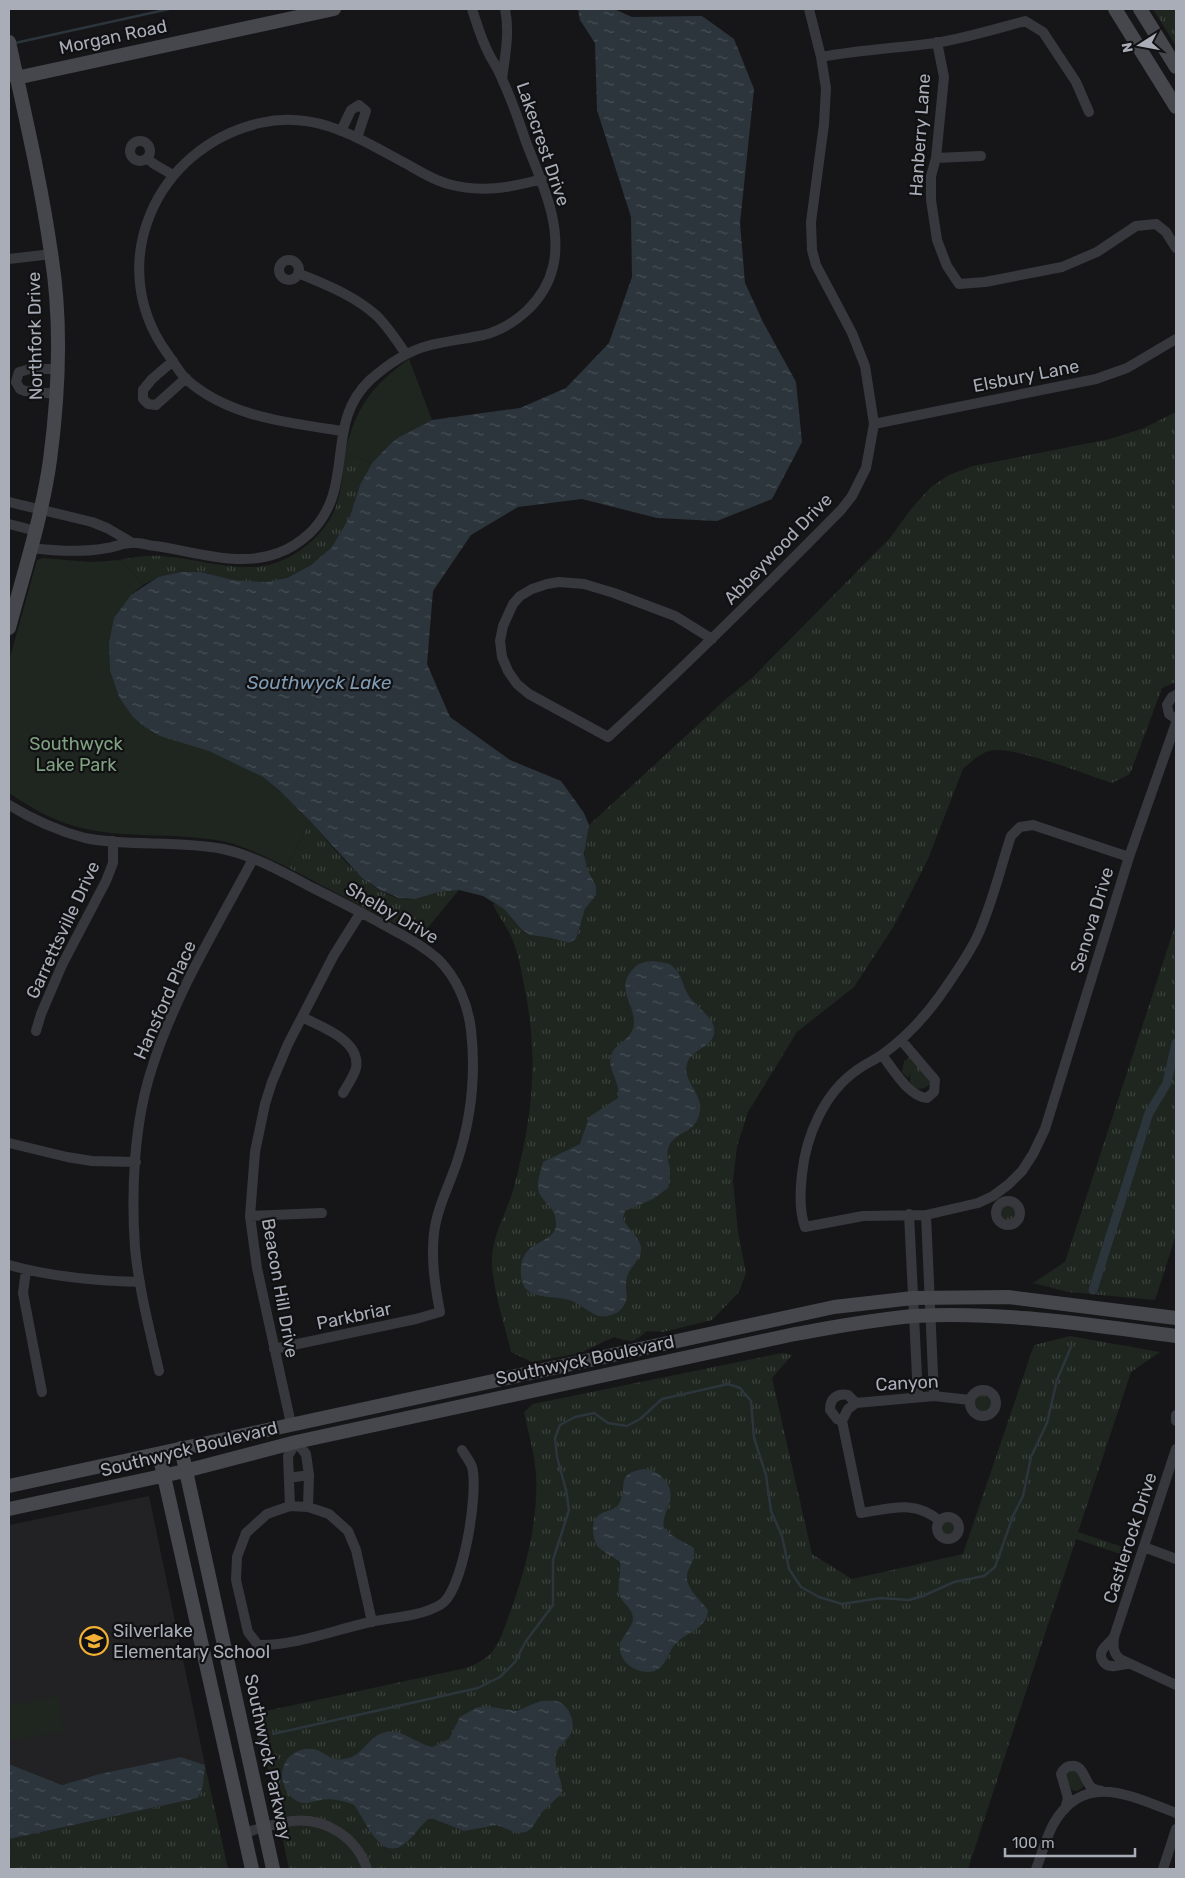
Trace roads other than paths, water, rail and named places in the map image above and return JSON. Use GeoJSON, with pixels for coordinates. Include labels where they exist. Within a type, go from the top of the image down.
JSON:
{"type":"FeatureCollection","features":[{"type":"Feature","properties":{"kind":"street","name":"Morgan Road"},"geometry":{"type":"LineString","coordinates":[[16,78],[334,9]]}},
{"type":"Feature","properties":{"kind":"street","name":"Lakecrest Drive"},"geometry":{"type":"LineString","coordinates":[[9,502],[92,522],[107,528],[131,542],[234,559],[266,557],[291,547],[306,537],[330,507],[338,478],[342,431],[350,408],[364,386],[392,362],[406,354],[426,346],[500,330],[525,313],[546,286],[553,267],[555,234],[542,179],[502,79],[479,32],[472,9]]}},
{"type":"Feature","properties":{"kind":"street","name":"Lakecrest Drive"},"geometry":{"type":"LineString","coordinates":[[502,79],[507,39],[505,9]]}},
{"type":"Feature","properties":{"kind":"street","name":"Abbeywood Drive"},"geometry":{"type":"LineString","coordinates":[[712,639],[675,616],[614,593],[584,584],[559,582],[547,584],[520,596],[513,604],[506,619],[500,641],[502,657],[508,671],[517,684],[530,694],[608,738],[712,639],[841,510],[852,496],[866,468],[874,424],[865,366],[852,333],[816,265],[812,250],[811,222],[824,124],[826,88],[821,57],[809,9]]}},
{"type":"Feature","properties":{"kind":"street"},"geometry":{"type":"LineString","coordinates":[[1115,9],[1176,107]]}},
{"type":"Feature","properties":{"kind":"street"},"geometry":{"type":"LineString","coordinates":[[1140,9],[1176,67]]}},
{"type":"Feature","properties":{"kind":"street"},"geometry":{"type":"LineString","coordinates":[[821,57],[847,52],[937,42],[980,34],[1025,21],[1043,32],[1076,82],[1089,112]]}},
{"type":"Feature","properties":{"kind":"street"},"geometry":{"type":"LineString","coordinates":[[1133,38],[1150,26]]}},
{"type":"Feature","properties":{"kind":"street","name":"Northfork Drive"},"geometry":{"type":"LineString","coordinates":[[9,42],[52,254],[57,328],[56,394],[50,461],[42,510],[9,628]]}},
{"type":"Feature","properties":{"kind":"street","name":"Hanberry Lane"},"geometry":{"type":"LineString","coordinates":[[937,42],[944,77],[936,158],[931,176],[931,200],[937,240],[947,266],[958,284],[985,282],[1062,267],[1097,252],[1136,226],[1156,224],[1166,232],[1176,248]]}},
{"type":"Feature","properties":{"kind":"street"},"geometry":{"type":"LineString","coordinates":[[341,131],[352,110],[359,105],[366,111],[357,138]]}},
{"type":"Feature","properties":{"kind":"street"},"geometry":{"type":"LineString","coordinates":[[342,431],[256,416],[216,398],[186,378],[160,343],[148,320],[144,306],[140,268],[143,240],[152,208],[173,175],[189,158],[202,148],[236,130],[260,123],[283,120],[308,121],[328,125],[357,138],[428,176],[455,185],[497,189],[542,179]]}},
{"type":"Feature","properties":{"kind":"street"},"geometry":{"type":"LineString","coordinates":[[936,158],[981,156]]}},
{"type":"Feature","properties":{"kind":"street"},"geometry":{"type":"LineString","coordinates":[[147,158],[173,175]]}},
{"type":"Feature","properties":{"kind":"street"},"geometry":{"type":"LineString","coordinates":[[9,259],[52,254]]}},
{"type":"Feature","properties":{"kind":"street"},"geometry":{"type":"LineString","coordinates":[[298,273],[343,292],[377,316],[406,354]]}},
{"type":"Feature","properties":{"kind":"street","name":"Elsbury Lane"},"geometry":{"type":"LineString","coordinates":[[874,424],[1096,378],[1127,368],[1176,339]]}},
{"type":"Feature","properties":{"kind":"street"},"geometry":{"type":"LineString","coordinates":[[173,361],[152,379],[143,390],[143,399],[148,404],[156,405],[186,378]]}},
{"type":"Feature","properties":{"kind":"street"},"geometry":{"type":"LineString","coordinates":[[56,394],[25,391],[20,389],[16,382],[19,372],[24,370],[57,369]]}},
{"type":"Feature","properties":{"kind":"street"},"geometry":{"type":"LineString","coordinates":[[9,524],[36,531]]}},
{"type":"Feature","properties":{"kind":"street","name":"Lakecrest Drive"},"geometry":{"type":"LineString","coordinates":[[31,548],[82,551],[108,548],[131,542]]}},
{"type":"Feature","properties":{"kind":"street","name":"Senova Drive"},"geometry":{"type":"LineString","coordinates":[[993,1196],[1010,1184],[1022,1171],[1045,1129],[1129,857],[1176,721],[1169,714],[1167,705],[1169,700],[1176,695]]}},
{"type":"Feature","properties":{"kind":"street","name":"Shelby Drive"},"geometry":{"type":"LineString","coordinates":[[9,806],[60,830],[86,838],[204,846],[237,853],[361,912],[416,942],[439,960],[458,984],[464,997],[470,1019],[473,1060],[470,1110],[458,1157],[437,1216],[434,1234],[433,1270],[440,1312]]}},
{"type":"Feature","properties":{"kind":"street"},"geometry":{"type":"LineString","coordinates":[[1001,1204],[993,1196],[960,1209],[926,1215],[863,1216],[805,1227],[802,1219],[801,1192],[806,1148],[817,1119],[834,1093],[856,1071],[882,1055],[901,1040],[938,998],[970,950],[983,922],[1011,836],[1020,827],[1033,825],[1129,857]]}},
{"type":"Feature","properties":{"kind":"street","name":"Garrettsville Drive"},"geometry":{"type":"LineString","coordinates":[[36,1031],[41,1014],[62,965],[106,881],[113,863],[113,841]]}},
{"type":"Feature","properties":{"kind":"street","name":"Hansford Place"},"geometry":{"type":"LineString","coordinates":[[159,1371],[140,1282],[133,1221],[133,1190],[141,1116],[151,1070],[158,1050],[186,986],[253,859]]}},
{"type":"Feature","properties":{"kind":"street","name":"Beacon Hill Drive"},"geometry":{"type":"LineString","coordinates":[[291,1424],[257,1268],[250,1216],[255,1152],[265,1104],[281,1060],[334,955],[361,912]]}},
{"type":"Feature","properties":{"kind":"street"},"geometry":{"type":"LineString","coordinates":[[302,1017],[344,1041],[353,1050],[356,1068],[343,1093]]}},
{"type":"Feature","properties":{"kind":"street"},"geometry":{"type":"LineString","coordinates":[[882,1055],[913,1094],[921,1098],[927,1098],[934,1092],[935,1080],[901,1040]]}},
{"type":"Feature","properties":{"kind":"street"},"geometry":{"type":"LineString","coordinates":[[9,1143],[92,1161],[136,1162]]}},
{"type":"Feature","properties":{"kind":"street"},"geometry":{"type":"LineString","coordinates":[[250,1216],[322,1213]]}},
{"type":"Feature","properties":{"kind":"street"},"geometry":{"type":"LineString","coordinates":[[909,1214],[918,1397]]}},
{"type":"Feature","properties":{"kind":"street"},"geometry":{"type":"LineString","coordinates":[[926,1215],[934,1396]]}},
{"type":"Feature","properties":{"kind":"street"},"geometry":{"type":"LineString","coordinates":[[9,1265],[26,1270],[93,1281],[140,1282]]}},
{"type":"Feature","properties":{"kind":"street"},"geometry":{"type":"LineString","coordinates":[[26,1270],[24,1293],[42,1392]]}},
{"type":"Feature","properties":{"kind":"street","name":"Southwyck Boulevard"},"geometry":{"type":"LineString","coordinates":[[9,1486],[834,1307],[913,1298],[1008,1297],[1176,1318]]}},
{"type":"Feature","properties":{"kind":"street","name":"Parkbriar"},"geometry":{"type":"LineString","coordinates":[[274,1349],[416,1319],[440,1312]]}},
{"type":"Feature","properties":{"kind":"street","name":"Southwyck Boulevard"},"geometry":{"type":"LineString","coordinates":[[9,1509],[164,1475],[296,1442],[795,1334],[860,1322],[914,1316],[1027,1317],[1176,1336]]}},
{"type":"Feature","properties":{"kind":"street"},"geometry":{"type":"LineString","coordinates":[[566,1364],[570,1383]]}},
{"type":"Feature","properties":{"kind":"street"},"geometry":{"type":"LineString","coordinates":[[842,1421],[837,1419],[830,1410],[832,1399],[842,1394],[852,1398],[852,1406],[842,1421],[861,1514],[915,1507],[929,1512],[940,1521]]}},
{"type":"Feature","properties":{"kind":"street","name":"Canyon"},"geometry":{"type":"LineString","coordinates":[[852,1406],[934,1396],[970,1400]]}},
{"type":"Feature","properties":{"kind":"street"},"geometry":{"type":"LineString","coordinates":[[1176,1416],[1176,1422]]}},
{"type":"Feature","properties":{"kind":"street"},"geometry":{"type":"LineString","coordinates":[[291,1424],[296,1442],[306,1454],[309,1475],[308,1507]]}},
{"type":"Feature","properties":{"kind":"street"},"geometry":{"type":"LineString","coordinates":[[290,1506],[288,1456],[296,1442]]}},
{"type":"Feature","properties":{"kind":"street","name":"Southwyck Parkway"},"geometry":{"type":"LineString","coordinates":[[181,1448],[273,1869]]}},
{"type":"Feature","properties":{"kind":"street","name":"Castlerock Drive"},"geometry":{"type":"LineString","coordinates":[[1128,1664],[1115,1654],[1114,1637],[1176,1449]]}},
{"type":"Feature","properties":{"kind":"street"},"geometry":{"type":"LineString","coordinates":[[372,1622],[356,1550],[348,1531],[329,1514],[308,1507],[290,1506],[267,1514],[246,1534],[237,1557],[236,1580],[248,1632],[258,1645],[275,1646],[372,1622],[415,1614],[442,1604],[454,1586],[468,1538],[474,1487],[472,1466],[462,1450]]}},
{"type":"Feature","properties":{"kind":"street"},"geometry":{"type":"LineString","coordinates":[[159,1454],[252,1869]]}},
{"type":"Feature","properties":{"kind":"street"},"geometry":{"type":"LineString","coordinates":[[289,1478],[309,1475]]}},
{"type":"Feature","properties":{"kind":"street"},"geometry":{"type":"LineString","coordinates":[[34,1480],[39,1503]]}},
{"type":"Feature","properties":{"kind":"street"},"geometry":{"type":"LineString","coordinates":[[1144,1547],[1176,1559]]}},
{"type":"Feature","properties":{"kind":"street","name":"Castlerock Drive"},"geometry":{"type":"LineString","coordinates":[[1114,1637],[1102,1649],[1100,1655],[1102,1661],[1111,1667],[1128,1664]]}},
{"type":"Feature","properties":{"kind":"street"},"geometry":{"type":"LineString","coordinates":[[203,1654],[224,1649]]}},
{"type":"Feature","properties":{"kind":"street"},"geometry":{"type":"LineString","coordinates":[[1128,1664],[1176,1685]]}},
{"type":"Feature","properties":{"kind":"street"},"geometry":{"type":"LineString","coordinates":[[1065,1809],[1068,1798],[1061,1774],[1068,1766],[1076,1766],[1080,1768],[1090,1786],[1103,1791],[1131,1796],[1176,1813]]}},
{"type":"Feature","properties":{"kind":"street"},"geometry":{"type":"LineString","coordinates":[[1036,1869],[1053,1824],[1065,1809],[1082,1796],[1103,1791]]}},
{"type":"Feature","properties":{"kind":"street"},"geometry":{"type":"LineString","coordinates":[[243,1833],[293,1821],[307,1821],[335,1829],[357,1847],[367,1869]]}},
{"type":"Feature","properties":{"kind":"street"},"geometry":{"type":"LineString","coordinates":[[1163,1869],[1176,1829]]}},
{"type":"Feature","properties":{"kind":"water","name":"Southwyck Lake"},"geometry":{"type":"Polygon","coordinates":[[[578,9],[614,9],[632,17],[702,16],[734,39],[754,89],[740,223],[745,283],[763,322],[796,382],[802,442],[772,499],[717,521],[657,518],[582,499],[518,507],[471,535],[433,591],[427,664],[450,717],[510,760],[561,781],[584,813],[589,825],[584,854],[587,869],[596,886],[596,895],[585,909],[576,939],[569,943],[530,935],[521,929],[504,909],[483,896],[459,890],[438,892],[415,899],[399,898],[380,890],[361,877],[310,821],[263,777],[209,751],[160,736],[133,717],[119,697],[110,670],[109,643],[114,618],[131,595],[158,577],[181,572],[201,572],[233,580],[266,582],[287,578],[311,565],[332,547],[350,516],[360,485],[372,463],[399,437],[432,420],[520,408],[566,388],[609,343],[632,277],[631,217],[597,110],[595,43],[580,20],[578,9]]]}},
{"type":"Feature","properties":{"kind":"water"},"geometry":{"type":"Polygon","coordinates":[[[652,961],[669,964],[677,970],[689,997],[712,1022],[714,1034],[709,1043],[692,1055],[687,1064],[687,1076],[699,1099],[700,1111],[698,1119],[694,1124],[676,1137],[669,1146],[670,1179],[668,1188],[653,1199],[625,1211],[623,1218],[640,1243],[641,1252],[627,1277],[625,1303],[616,1313],[598,1316],[569,1300],[533,1294],[528,1291],[522,1281],[522,1263],[525,1254],[530,1248],[550,1236],[556,1225],[552,1209],[542,1198],[538,1189],[543,1162],[580,1144],[589,1117],[618,1098],[618,1087],[610,1061],[613,1052],[628,1037],[633,1028],[633,1015],[626,990],[627,977],[641,963],[652,961]]]}},
{"type":"Feature","properties":{"kind":"water"},"geometry":{"type":"Polygon","coordinates":[[[645,1469],[660,1475],[668,1484],[671,1494],[664,1520],[664,1528],[674,1537],[694,1548],[694,1557],[687,1579],[693,1592],[708,1610],[703,1623],[673,1647],[661,1667],[646,1672],[639,1671],[627,1664],[620,1653],[621,1642],[631,1626],[633,1615],[621,1599],[619,1592],[620,1562],[601,1550],[595,1542],[593,1528],[594,1521],[601,1513],[615,1508],[619,1504],[622,1498],[625,1477],[635,1471],[645,1469]]]}},
{"type":"Feature","properties":{"kind":"water"},"geometry":{"type":"Polygon","coordinates":[[[541,1701],[557,1701],[561,1703],[568,1710],[573,1724],[571,1733],[559,1749],[555,1760],[562,1793],[542,1812],[532,1828],[526,1832],[517,1833],[497,1825],[464,1831],[434,1819],[428,1819],[403,1845],[395,1848],[387,1847],[374,1836],[354,1805],[329,1799],[302,1803],[291,1797],[285,1788],[282,1771],[287,1759],[303,1749],[319,1751],[334,1759],[347,1758],[354,1756],[375,1737],[386,1732],[398,1733],[432,1747],[449,1739],[460,1717],[476,1708],[485,1706],[517,1711],[541,1701]]]}},
{"type":"Feature","properties":{"kind":"water"},"geometry":{"type":"Polygon","coordinates":[[[181,1757],[205,1765],[203,1786],[198,1798],[9,1839],[9,1764],[62,1785],[99,1774],[181,1757]]]}},
{"type":"Feature","properties":{"kind":"waterway"},"geometry":{"type":"LineString","coordinates":[[15,43],[169,9]]}},
{"type":"Feature","properties":{"kind":"waterway"},"geometry":{"type":"LineString","coordinates":[[1093,1290],[1149,1113],[1167,1083],[1176,1043]]}},
{"type":"Feature","properties":{"kind":"waterway"},"geometry":{"type":"LineString","coordinates":[[273,1734],[478,1688],[500,1677],[515,1662],[526,1641],[553,1605],[553,1560],[569,1510],[557,1457],[555,1438],[560,1425],[575,1417],[594,1413],[608,1423],[627,1426],[640,1419],[662,1399],[728,1384],[740,1388],[751,1401],[754,1438],[766,1475],[771,1511],[782,1536],[789,1569],[801,1587],[819,1597],[842,1604],[881,1598],[909,1600],[954,1582],[984,1576],[995,1567],[1013,1516],[1023,1496],[1031,1457],[1047,1423],[1057,1380],[1071,1347]]}},
{"type":"Feature","properties":{"kind":"place","name":"Silverlake Elementary School"},"geometry":{"type":"Point","coordinates":[94,1641]}},
{"type":"Feature","properties":{"kind":"park label","name":"Southwyck Lake Park"},"geometry":{"type":"Point","coordinates":[76,754]}}]}
